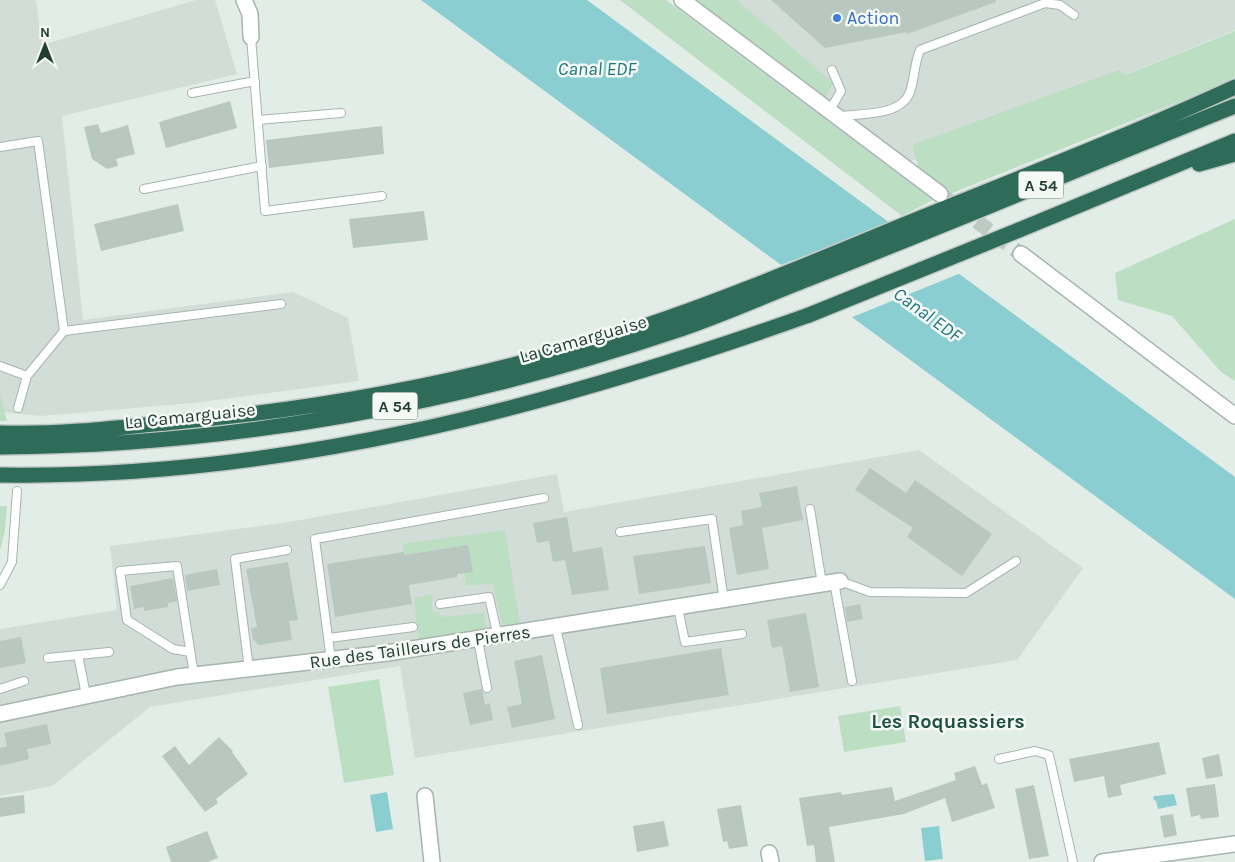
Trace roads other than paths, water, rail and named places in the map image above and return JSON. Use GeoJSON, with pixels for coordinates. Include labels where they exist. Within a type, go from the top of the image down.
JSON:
{"type":"FeatureCollection","features":[{"type":"Feature","properties":{"kind":"highway"},"geometry":{"type":"LineString","coordinates":[[0,433],[129,427],[251,415],[412,389],[504,368],[632,331],[769,287],[922,218],[1235,87]]}},
{"type":"Feature","properties":{"kind":"highway","name":"La Camarguaise"},"geometry":{"type":"LineString","coordinates":[[0,447],[54,447],[158,440],[257,429],[437,399],[576,362],[668,333],[769,287],[942,226],[1235,106]]}},
{"type":"Feature","properties":{"kind":"highway"},"geometry":{"type":"LineString","coordinates":[[942,226],[1153,122]]}},
{"type":"Feature","properties":{"kind":"highway","name":"A 54"},"geometry":{"type":"LineString","coordinates":[[0,476],[148,472],[360,443],[473,420],[690,358],[809,316],[1235,140]]}},
{"type":"Feature","properties":{"kind":"highway"},"geometry":{"type":"LineString","coordinates":[[1114,190],[1235,154]]}},
{"type":"Feature","properties":{"kind":"street"},"geometry":{"type":"LineString","coordinates":[[244,0],[250,14],[251,37]]}},
{"type":"Feature","properties":{"kind":"street"},"geometry":{"type":"LineString","coordinates":[[682,0],[940,194]]}},
{"type":"Feature","properties":{"kind":"street"},"geometry":{"type":"LineString","coordinates":[[1021,254],[1235,416]]}},
{"type":"Feature","properties":{"kind":"street","name":"Rue des Tailleurs de Pierres"},"geometry":{"type":"LineString","coordinates":[[0,714],[194,675],[331,660],[478,640],[832,582]]}},
{"type":"Feature","properties":{"kind":"street"},"geometry":{"type":"LineString","coordinates":[[425,796],[432,862]]}},
{"type":"Feature","properties":{"kind":"street"},"geometry":{"type":"LineString","coordinates":[[1102,862],[1235,844]]}},
{"type":"Feature","properties":{"kind":"lane"},"geometry":{"type":"LineString","coordinates":[[832,70],[841,91],[833,113],[875,112],[898,107],[910,95],[914,78],[914,63],[920,50],[1044,3],[1060,5],[1074,15]]}},
{"type":"Feature","properties":{"kind":"lane"},"geometry":{"type":"LineString","coordinates":[[251,37],[265,211],[382,196]]}},
{"type":"Feature","properties":{"kind":"lane"},"geometry":{"type":"LineString","coordinates":[[192,93],[255,82]]}},
{"type":"Feature","properties":{"kind":"lane"},"geometry":{"type":"LineString","coordinates":[[258,120],[341,113]]}},
{"type":"Feature","properties":{"kind":"lane"},"geometry":{"type":"LineString","coordinates":[[0,147],[38,141],[64,331]]}},
{"type":"Feature","properties":{"kind":"lane"},"geometry":{"type":"LineString","coordinates":[[144,189],[262,166]]}},
{"type":"Feature","properties":{"kind":"lane"},"geometry":{"type":"LineString","coordinates":[[18,408],[27,376],[64,331],[281,304]]}},
{"type":"Feature","properties":{"kind":"lane"},"geometry":{"type":"LineString","coordinates":[[0,366],[27,376]]}},
{"type":"Feature","properties":{"kind":"lane"},"geometry":{"type":"LineString","coordinates":[[0,585],[12,562],[17,491]]}},
{"type":"Feature","properties":{"kind":"lane"},"geometry":{"type":"LineString","coordinates":[[331,660],[315,539],[544,498]]}},
{"type":"Feature","properties":{"kind":"lane"},"geometry":{"type":"LineString","coordinates":[[810,509],[832,582],[852,681]]}},
{"type":"Feature","properties":{"kind":"lane"},"geometry":{"type":"LineString","coordinates":[[620,532],[712,519],[724,600]]}},
{"type":"Feature","properties":{"kind":"lane"},"geometry":{"type":"LineString","coordinates":[[249,669],[235,559],[288,550]]}},
{"type":"Feature","properties":{"kind":"lane"},"geometry":{"type":"LineString","coordinates":[[832,582],[870,592],[966,593],[1016,560]]}},
{"type":"Feature","properties":{"kind":"lane"},"geometry":{"type":"LineString","coordinates":[[190,652],[173,649],[127,620],[120,571],[176,566],[194,675]]}},
{"type":"Feature","properties":{"kind":"lane"},"geometry":{"type":"LineString","coordinates":[[440,604],[489,597],[498,637]]}},
{"type":"Feature","properties":{"kind":"lane"},"geometry":{"type":"LineString","coordinates":[[678,608],[685,642],[742,634]]}},
{"type":"Feature","properties":{"kind":"lane"},"geometry":{"type":"LineString","coordinates":[[329,638],[413,627]]}},
{"type":"Feature","properties":{"kind":"lane"},"geometry":{"type":"LineString","coordinates":[[556,628],[578,725]]}},
{"type":"Feature","properties":{"kind":"lane"},"geometry":{"type":"LineString","coordinates":[[478,640],[487,688]]}},
{"type":"Feature","properties":{"kind":"lane"},"geometry":{"type":"LineString","coordinates":[[48,658],[109,652]]}},
{"type":"Feature","properties":{"kind":"lane"},"geometry":{"type":"LineString","coordinates":[[78,655],[86,696]]}},
{"type":"Feature","properties":{"kind":"lane"},"geometry":{"type":"LineString","coordinates":[[0,689],[24,682]]}},
{"type":"Feature","properties":{"kind":"lane"},"geometry":{"type":"LineString","coordinates":[[999,759],[1035,751],[1049,755],[1073,862]]}},
{"type":"Feature","properties":{"kind":"water","name":"Canal EDF"},"geometry":{"type":"Polygon","coordinates":[[[421,0],[587,0],[1235,477],[1235,599],[421,0]]]}},
{"type":"Feature","properties":{"kind":"water"},"geometry":{"type":"Polygon","coordinates":[[[387,792],[393,829],[376,832],[370,795],[387,792]]]}},
{"type":"Feature","properties":{"kind":"water"},"geometry":{"type":"Polygon","coordinates":[[[1174,794],[1177,805],[1158,809],[1156,801],[1153,799],[1154,796],[1174,794]]]}},
{"type":"Feature","properties":{"kind":"water"},"geometry":{"type":"Polygon","coordinates":[[[939,826],[943,859],[925,861],[921,828],[939,826]]]}},
{"type":"Feature","properties":{"kind":"tunnel"},"geometry":{"type":"LineString","coordinates":[[940,194],[1021,254]]}},
{"type":"Feature","properties":{"kind":"place","name":"Action"},"geometry":{"type":"Point","coordinates":[837,18]}},
{"type":"Feature","properties":{"kind":"district","name":"Les Roquassiers"},"geometry":{"type":"Point","coordinates":[948,721]}}]}
